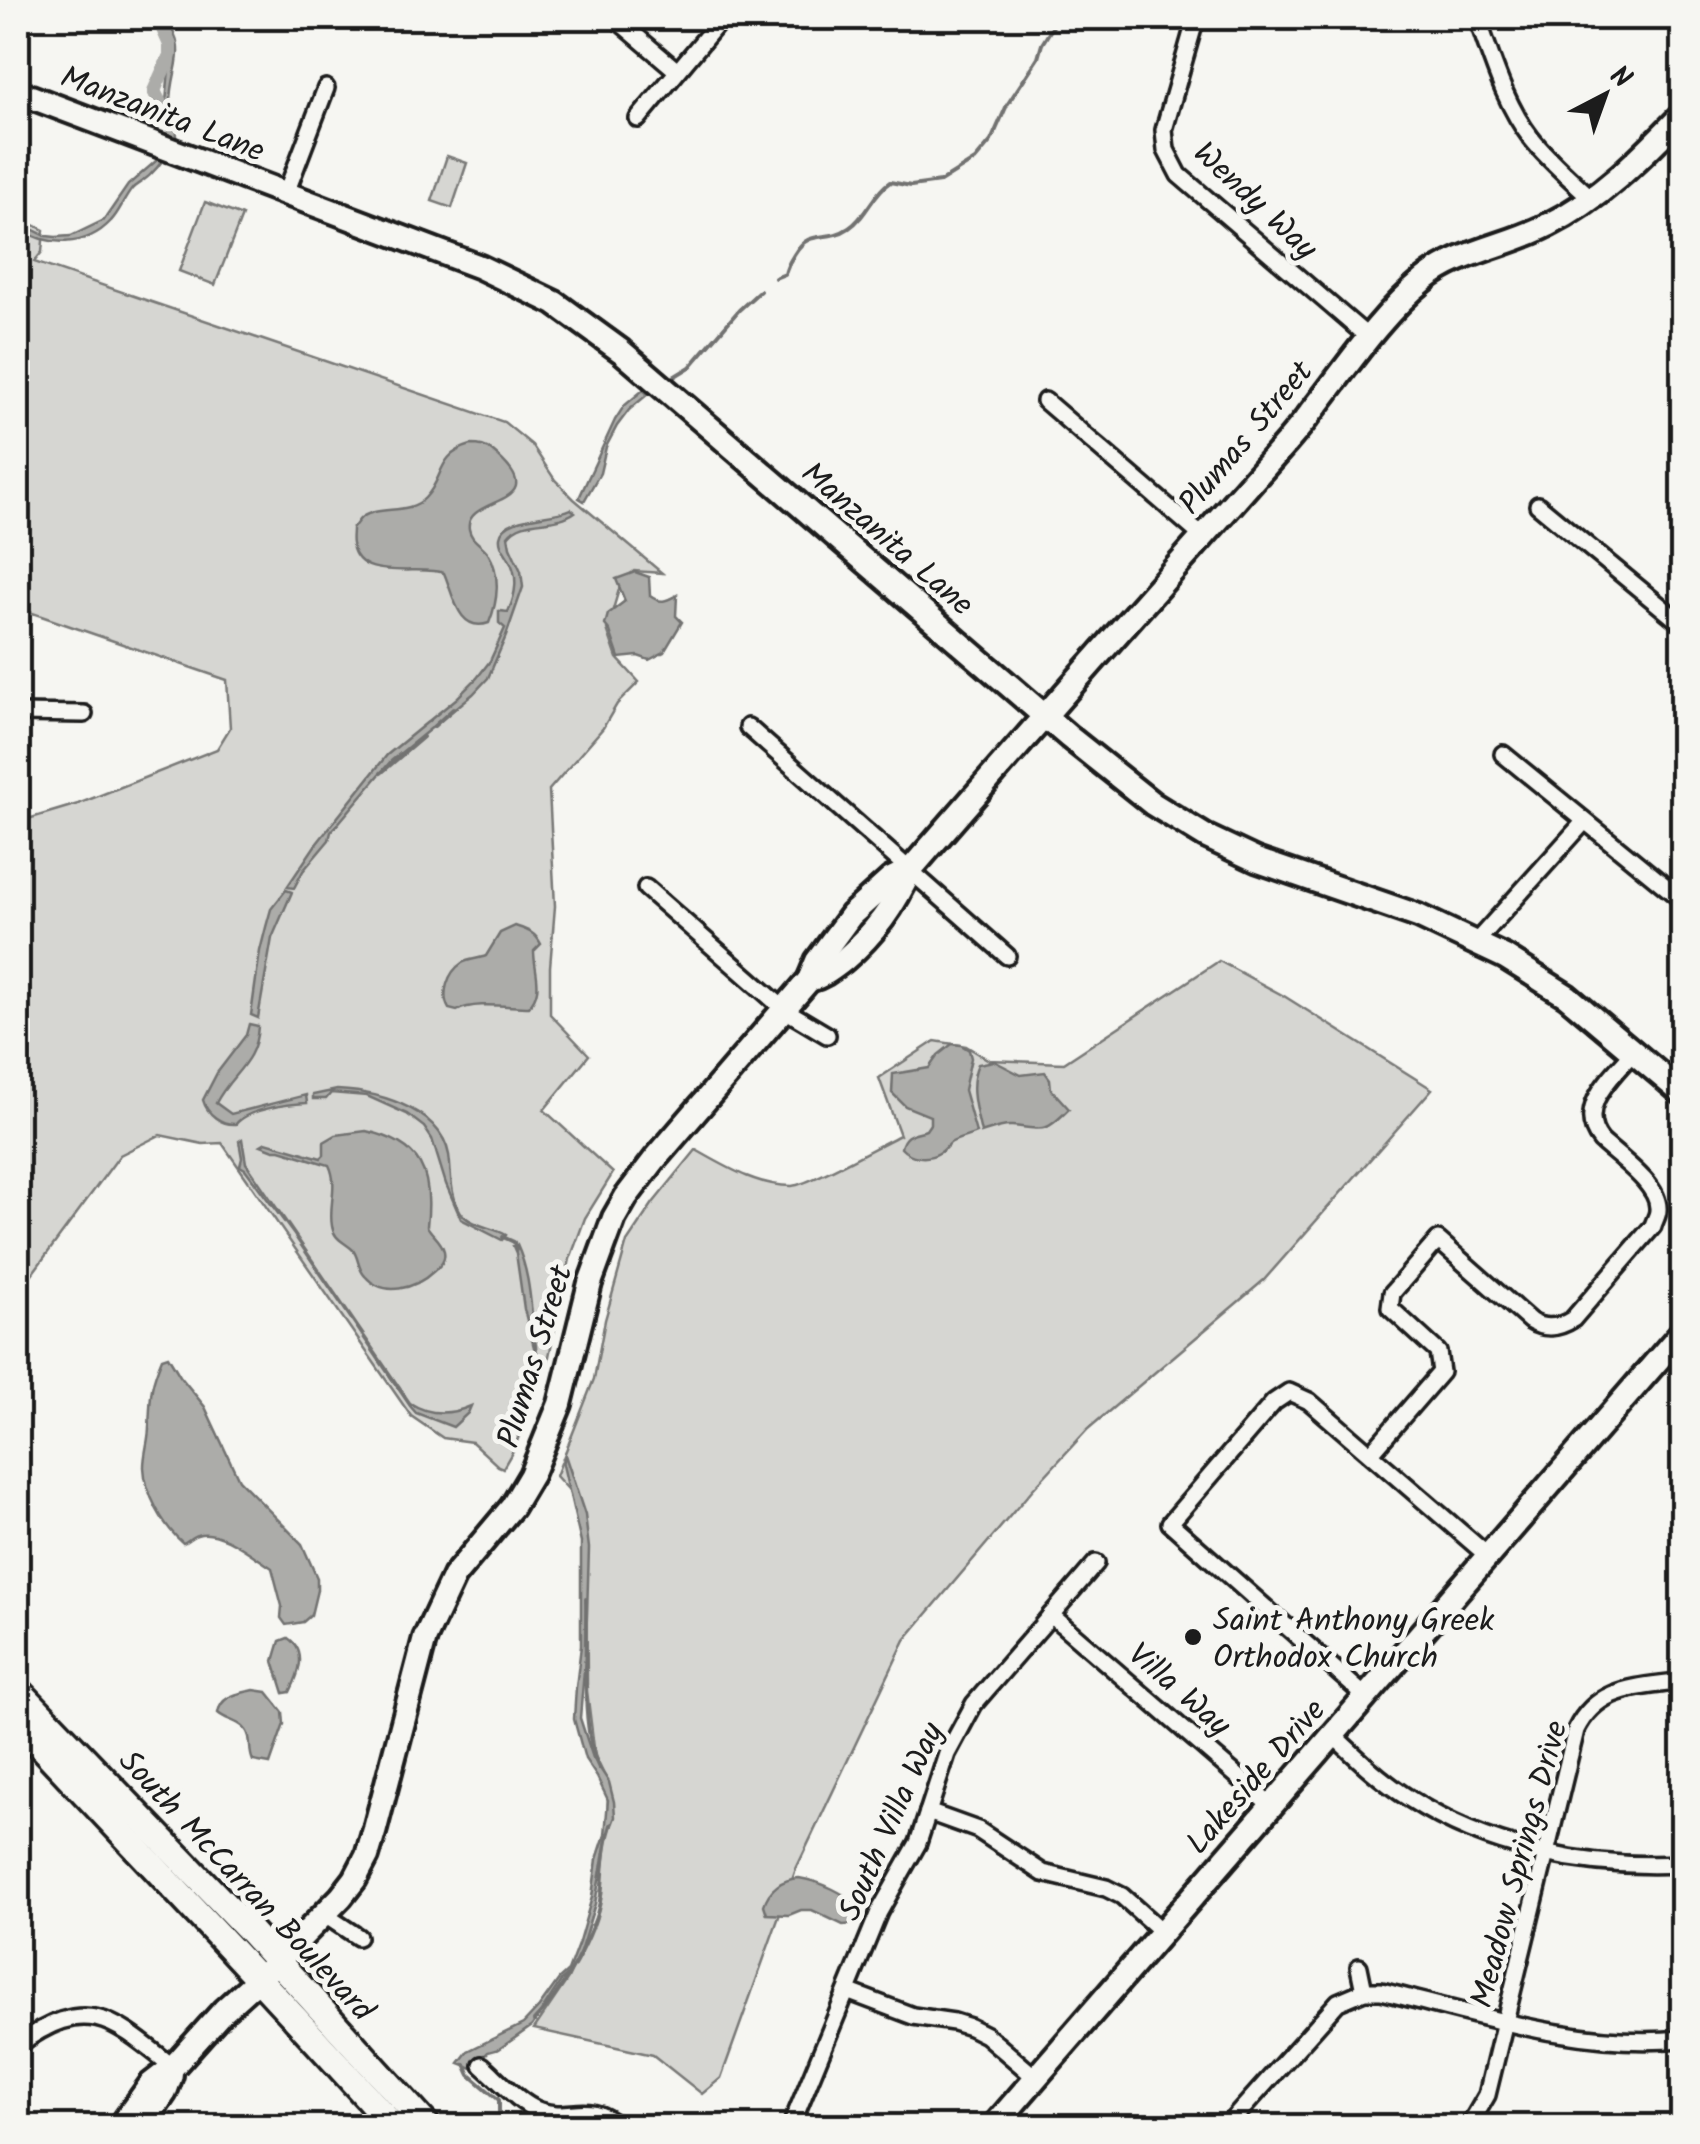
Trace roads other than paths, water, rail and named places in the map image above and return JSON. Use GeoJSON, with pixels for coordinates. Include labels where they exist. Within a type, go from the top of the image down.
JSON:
{"type":"FeatureCollection","features":[{"type":"Feature","properties":{"kind":"main road","name":"South McCarran Boulevard"},"geometry":{"type":"LineString","coordinates":[[18,1690],[268,1970],[288,2008],[393,2126]]}},
{"type":"Feature","properties":{"kind":"main road","name":"South McCarran Boulevard"},"geometry":{"type":"LineString","coordinates":[[18,1722],[427,2126]]}},
{"type":"Feature","properties":{"kind":"street"},"geometry":{"type":"LineString","coordinates":[[614,18],[676,70]]}},
{"type":"Feature","properties":{"kind":"street"},"geometry":{"type":"LineString","coordinates":[[638,119],[722,18]]}},
{"type":"Feature","properties":{"kind":"street","name":"Wendy Way"},"geometry":{"type":"LineString","coordinates":[[1196,18],[1164,130],[1170,160],[1180,175],[1369,338]]}},
{"type":"Feature","properties":{"kind":"street"},"geometry":{"type":"LineString","coordinates":[[1477,18],[1518,119],[1547,156],[1591,198]]}},
{"type":"Feature","properties":{"kind":"street"},"geometry":{"type":"LineString","coordinates":[[286,194],[326,88]]}},
{"type":"Feature","properties":{"kind":"street","name":"Manzanita Lane"},"geometry":{"type":"LineString","coordinates":[[18,92],[480,267],[555,303],[600,333],[1127,786],[1206,836],[1269,865],[1418,916],[1505,957],[1567,996],[1682,1093]]}},
{"type":"Feature","properties":{"kind":"street","name":"Plumas Street"},"geometry":{"type":"LineString","coordinates":[[121,2126],[151,2084],[173,2067],[215,2019],[326,1914],[355,1879],[367,1856],[370,1828],[432,1619],[454,1576],[512,1507],[530,1475],[560,1404],[590,1283],[614,1218],[640,1178],[809,980],[827,974],[868,939],[911,870],[1312,414],[1404,299],[1439,269],[1548,226],[1591,198],[1682,114]]}},
{"type":"Feature","properties":{"kind":"street"},"geometry":{"type":"LineString","coordinates":[[1045,401],[1204,536]]}},
{"type":"Feature","properties":{"kind":"street"},"geometry":{"type":"LineString","coordinates":[[1538,506],[1682,624]]}},
{"type":"Feature","properties":{"kind":"street"},"geometry":{"type":"LineString","coordinates":[[18,713],[84,714]]}},
{"type":"Feature","properties":{"kind":"street"},"geometry":{"type":"LineString","coordinates":[[748,727],[1007,956]]}},
{"type":"Feature","properties":{"kind":"street"},"geometry":{"type":"LineString","coordinates":[[1503,754],[1682,900]]}},
{"type":"Feature","properties":{"kind":"street"},"geometry":{"type":"LineString","coordinates":[[1476,942],[1584,822]]}},
{"type":"Feature","properties":{"kind":"street"},"geometry":{"type":"LineString","coordinates":[[646,888],[785,1010],[826,1036]]}},
{"type":"Feature","properties":{"kind":"street"},"geometry":{"type":"LineString","coordinates":[[1371,1454],[1440,1372],[1438,1352],[1390,1308],[1392,1293],[1438,1240],[1530,1321],[1537,1326],[1558,1327],[1573,1319],[1652,1226],[1658,1210],[1655,1195],[1600,1141],[1590,1122],[1595,1098],[1634,1051]]}},
{"type":"Feature","properties":{"kind":"street","name":"Lakeside Drive"},"geometry":{"type":"LineString","coordinates":[[994,2126],[1682,1332]]}},
{"type":"Feature","properties":{"kind":"street"},"geometry":{"type":"LineString","coordinates":[[1366,1697],[1170,1522],[1274,1402],[1289,1392],[1310,1401],[1488,1556]]}},
{"type":"Feature","properties":{"kind":"street","name":"South Villa Way"},"geometry":{"type":"LineString","coordinates":[[791,2126],[879,1912],[918,1843],[947,1754],[966,1717],[1096,1563]]}},
{"type":"Feature","properties":{"kind":"street","name":"Villa Way"},"geometry":{"type":"LineString","coordinates":[[1051,1615],[1272,1806]]}},
{"type":"Feature","properties":{"kind":"street","name":"Meadow Springs Drive"},"geometry":{"type":"LineString","coordinates":[[1469,2126],[1487,2094],[1576,1730],[1583,1717],[1604,1698],[1617,1692],[1682,1681]]}},
{"type":"Feature","properties":{"kind":"street"},"geometry":{"type":"LineString","coordinates":[[1333,1735],[1381,1778],[1436,1815],[1482,1836],[1546,1853],[1619,1864],[1682,1864]]}},
{"type":"Feature","properties":{"kind":"street"},"geometry":{"type":"LineString","coordinates":[[928,1812],[978,1830],[1044,1873],[1106,1888],[1122,1896],[1162,1932]]}},
{"type":"Feature","properties":{"kind":"street"},"geometry":{"type":"LineString","coordinates":[[326,1914],[358,1937]]}},
{"type":"Feature","properties":{"kind":"street"},"geometry":{"type":"LineString","coordinates":[[1359,1968],[1364,1991]]}},
{"type":"Feature","properties":{"kind":"street"},"geometry":{"type":"LineString","coordinates":[[847,1991],[913,2016],[970,2027],[986,2035],[1036,2078]]}},
{"type":"Feature","properties":{"kind":"street"},"geometry":{"type":"LineString","coordinates":[[1228,2126],[1328,2011],[1350,1995],[1364,1991],[1381,1991],[1560,2034],[1633,2041],[1682,2039]]}},
{"type":"Feature","properties":{"kind":"street"},"geometry":{"type":"LineString","coordinates":[[18,2045],[50,2024],[98,2016],[130,2032],[173,2067]]}},
{"type":"Feature","properties":{"kind":"street"},"geometry":{"type":"LineString","coordinates":[[482,2065],[542,2112],[586,2111],[618,2126]]}},
{"type":"Feature","properties":{"kind":"street","name":"Plumas Street"},"geometry":{"type":"LineString","coordinates":[[142,2126],[165,2092],[173,2067]]}},
{"type":"Feature","properties":{"kind":"waterway"},"geometry":{"type":"LineString","coordinates":[[158,18],[170,45],[170,55],[154,91],[172,127]]}},
{"type":"Feature","properties":{"kind":"waterway"},"geometry":{"type":"LineString","coordinates":[[775,278],[785,274],[801,245],[841,232],[855,223],[890,182],[911,186],[940,182],[975,160],[991,141],[1007,105],[1058,18]]}},
{"type":"Feature","properties":{"kind":"waterway"},"geometry":{"type":"LineString","coordinates":[[667,381],[690,367],[760,291]]}},
{"type":"Feature","properties":{"kind":"waterway"},"geometry":{"type":"LineString","coordinates":[[433,727],[453,709]]}},
{"type":"Feature","properties":{"kind":"waterway"},"geometry":{"type":"LineString","coordinates":[[381,773],[423,737]]}},
{"type":"Feature","properties":{"kind":"waterway"},"geometry":{"type":"LineString","coordinates":[[503,1237],[514,1242],[516,1250]]}},
{"type":"Feature","properties":{"kind":"waterway"},"geometry":{"type":"LineString","coordinates":[[586,1599],[587,1710],[599,1768]]}},
{"type":"Feature","properties":{"kind":"waterway"},"geometry":{"type":"LineString","coordinates":[[534,2021],[566,1979],[592,1928],[601,1896],[611,1825]]}},
{"type":"Feature","properties":{"kind":"waterway"},"geometry":{"type":"LineString","coordinates":[[465,2064],[470,2075],[499,2100],[499,2126]]}},
{"type":"Feature","properties":{"kind":"place","name":"Saint Anthony Greek Orthodox Church"},"geometry":{"type":"Point","coordinates":[1193,1637]}}]}
